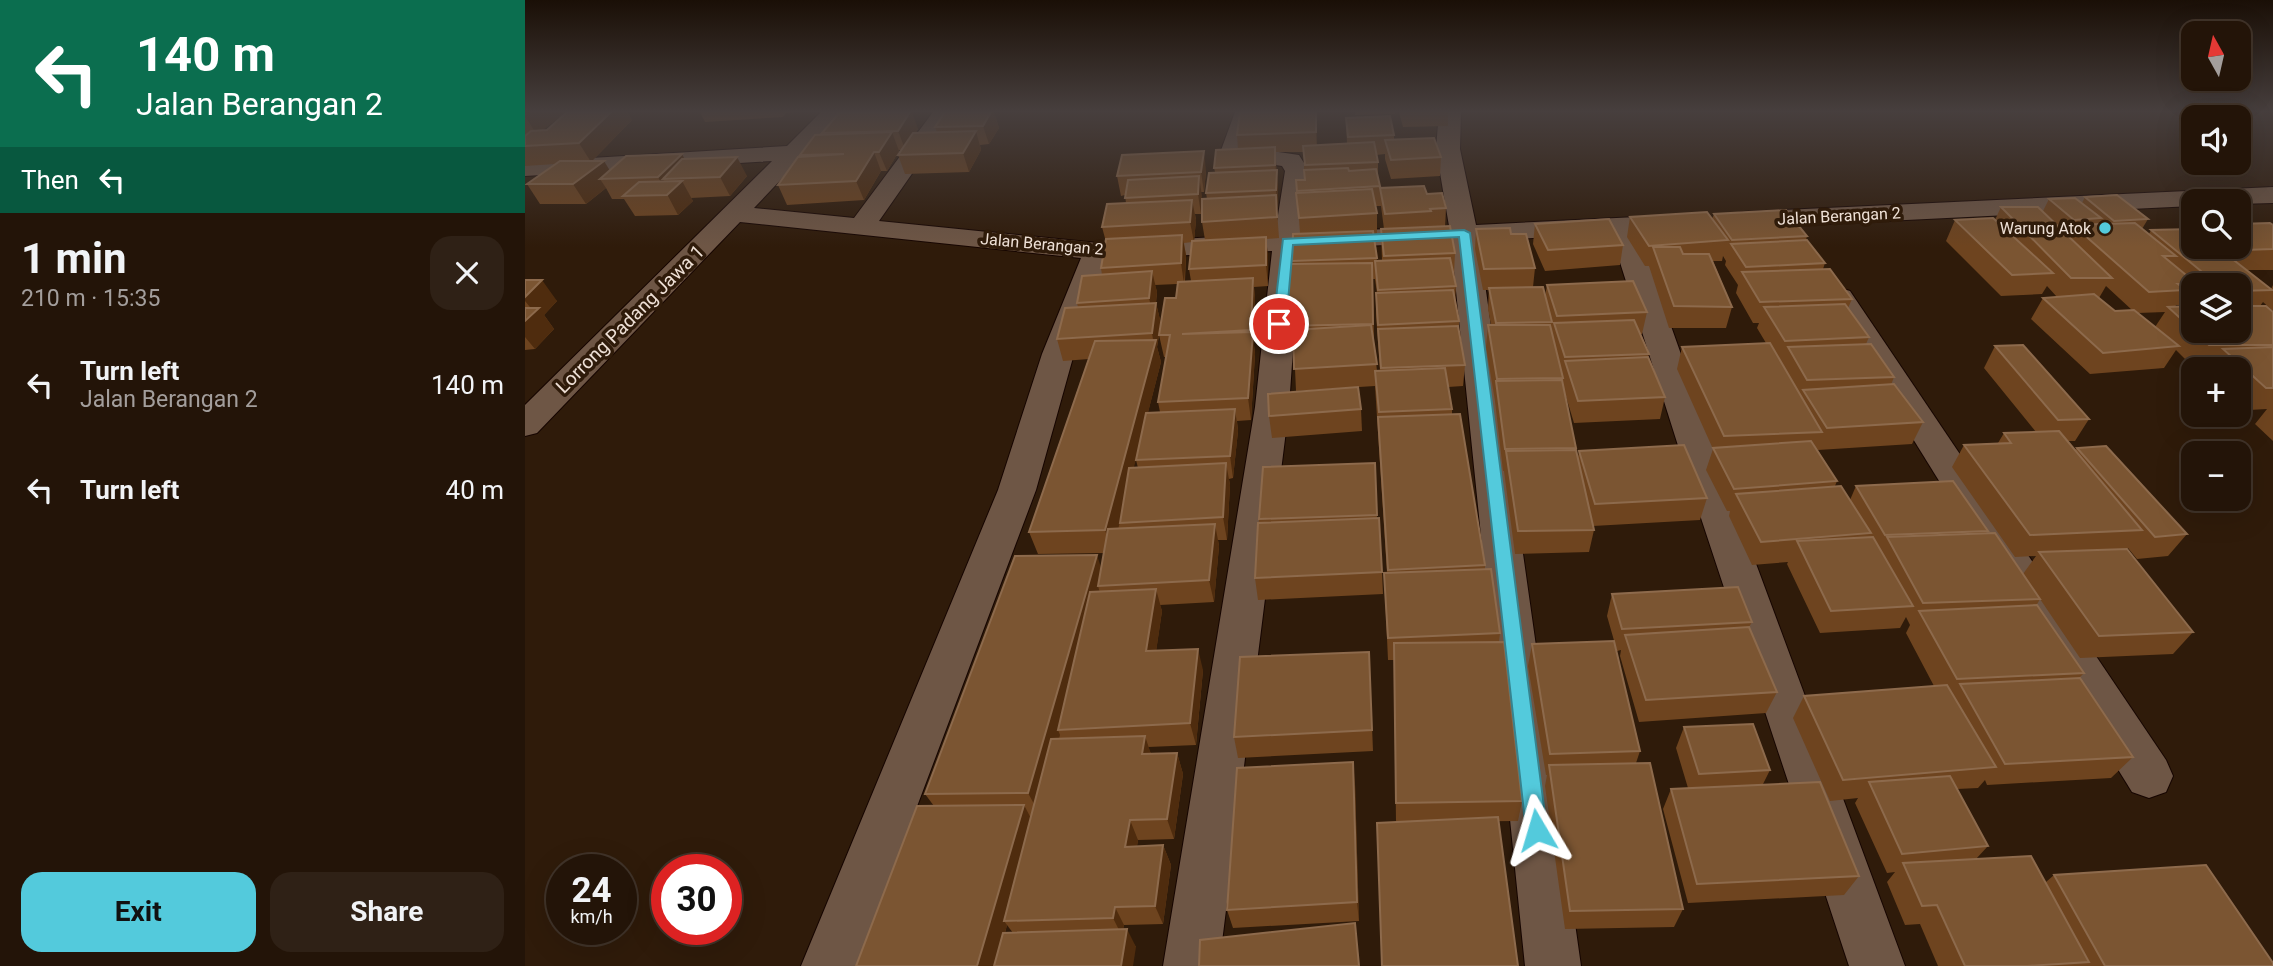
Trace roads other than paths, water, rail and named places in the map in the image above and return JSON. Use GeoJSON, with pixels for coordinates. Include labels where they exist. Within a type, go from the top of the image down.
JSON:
{"type":"FeatureCollection","features":[{"type":"Feature","properties":{"kind":"street"},"geometry":{"type":"LineString","coordinates":[[525,169],[724,157]]}},
{"type":"Feature","properties":{"kind":"street","name":"Lorrong Padang Jawa 1"},"geometry":{"type":"LineString","coordinates":[[525,425],[788,157]]}},
{"type":"Feature","properties":{"kind":"street"},"geometry":{"type":"LineString","coordinates":[[861,227],[911,157]]}},
{"type":"Feature","properties":{"kind":"street"},"geometry":{"type":"LineString","coordinates":[[1191,966],[1272,407],[1287,242],[1297,171],[1290,160],[1266,157]]}},
{"type":"Feature","properties":{"kind":"street"},"geometry":{"type":"LineString","coordinates":[[1450,157],[1464,233],[1553,966]]}},
{"type":"Feature","properties":{"kind":"street","name":"Jalan Berangan 2"},"geometry":{"type":"LineString","coordinates":[[735,214],[1098,251],[2273,195]]}},
{"type":"Feature","properties":{"kind":"street"},"geometry":{"type":"LineString","coordinates":[[2149,201],[2175,225]]}},
{"type":"Feature","properties":{"kind":"street"},"geometry":{"type":"LineString","coordinates":[[1789,218],[2148,776]]}},
{"type":"Feature","properties":{"kind":"street"},"geometry":{"type":"LineString","coordinates":[[1622,226],[1719,515],[1877,966]]}},
{"type":"Feature","properties":{"kind":"street"},"geometry":{"type":"LineString","coordinates":[[829,966],[1017,490],[1058,354],[1098,251]]}},
{"type":"Feature","properties":{"kind":"place","name":"Warung Atok"},"geometry":{"type":"Point","coordinates":[2105,228]}}]}
